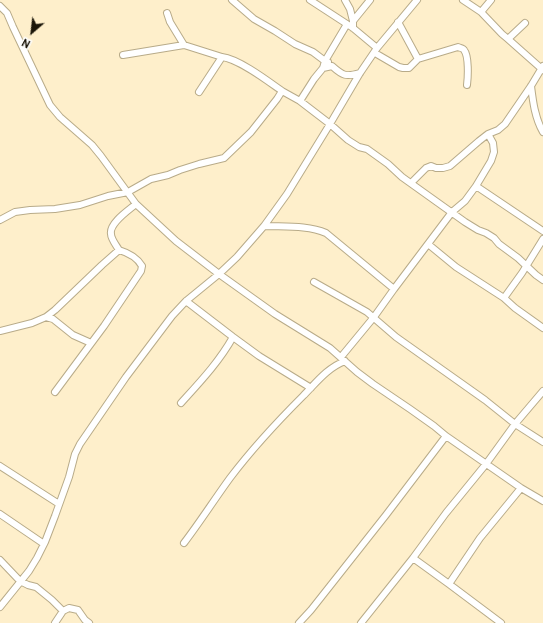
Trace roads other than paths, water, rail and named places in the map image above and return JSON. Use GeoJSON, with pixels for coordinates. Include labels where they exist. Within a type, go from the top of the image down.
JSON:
{"type":"FeatureCollection","features":[{"type":"Feature","properties":{"kind":"street"},"geometry":{"type":"LineString","coordinates":[[232,0],[254,19],[263,23],[295,44],[313,52],[325,60],[339,73],[351,76],[360,73]]}},
{"type":"Feature","properties":{"kind":"street"},"geometry":{"type":"LineString","coordinates":[[310,0],[350,22]]}},
{"type":"Feature","properties":{"kind":"street"},"geometry":{"type":"LineString","coordinates":[[345,0],[350,9],[350,22],[353,28],[376,50],[399,67],[408,68],[418,59],[458,47],[463,48],[466,55],[468,78],[467,85]]}},
{"type":"Feature","properties":{"kind":"street"},"geometry":{"type":"LineString","coordinates":[[300,101],[323,68],[325,60],[350,22],[370,0]]}},
{"type":"Feature","properties":{"kind":"street"},"geometry":{"type":"LineString","coordinates":[[0,607],[37,558],[44,544],[59,504],[75,454],[80,444],[126,377],[172,316],[186,301],[237,257],[264,226],[287,194],[360,73],[376,50],[417,0]]}},
{"type":"Feature","properties":{"kind":"street"},"geometry":{"type":"LineString","coordinates":[[411,183],[426,168],[431,166],[443,168],[450,166],[469,148],[505,124],[542,68],[499,31],[481,12],[463,0]]}},
{"type":"Feature","properties":{"kind":"street"},"geometry":{"type":"LineString","coordinates":[[481,12],[491,0]]}},
{"type":"Feature","properties":{"kind":"street"},"geometry":{"type":"LineString","coordinates":[[0,6],[7,13],[50,105],[60,117],[92,145],[136,204],[176,241],[275,314],[330,348],[373,384],[446,436],[521,488],[543,501]]}},
{"type":"Feature","properties":{"kind":"street"},"geometry":{"type":"LineString","coordinates":[[167,13],[170,22],[184,45]]}},
{"type":"Feature","properties":{"kind":"street"},"geometry":{"type":"LineString","coordinates":[[398,22],[418,59]]}},
{"type":"Feature","properties":{"kind":"street"},"geometry":{"type":"LineString","coordinates":[[508,39],[525,23]]}},
{"type":"Feature","properties":{"kind":"street"},"geometry":{"type":"LineString","coordinates":[[123,55],[184,45],[228,58],[268,80],[282,91],[300,101],[348,140],[359,147],[367,149],[388,164],[402,178],[478,230],[494,238],[499,244],[543,280]]}},
{"type":"Feature","properties":{"kind":"street"},"geometry":{"type":"LineString","coordinates":[[199,92],[222,57]]}},
{"type":"Feature","properties":{"kind":"street"},"geometry":{"type":"LineString","coordinates":[[323,68],[332,66]]}},
{"type":"Feature","properties":{"kind":"street"},"geometry":{"type":"LineString","coordinates":[[531,86],[536,114],[543,132]]}},
{"type":"Feature","properties":{"kind":"street"},"geometry":{"type":"LineString","coordinates":[[0,220],[16,212],[55,209],[80,205],[108,196],[128,192],[151,179],[168,175],[198,164],[224,158],[252,132],[282,91]]}},
{"type":"Feature","properties":{"kind":"street"},"geometry":{"type":"LineString","coordinates":[[184,543],[230,478],[250,453],[323,374],[343,359],[452,212],[465,201],[491,161],[494,152],[493,143],[488,134]]}},
{"type":"Feature","properties":{"kind":"street"},"geometry":{"type":"LineString","coordinates":[[476,186],[543,231]]}},
{"type":"Feature","properties":{"kind":"street"},"geometry":{"type":"LineString","coordinates":[[55,392],[104,326],[141,271],[142,266],[139,261],[128,253],[119,250],[111,237],[110,232],[112,226],[136,204]]}},
{"type":"Feature","properties":{"kind":"street"},"geometry":{"type":"LineString","coordinates":[[264,226],[318,229],[326,233],[394,289]]}},
{"type":"Feature","properties":{"kind":"street"},"geometry":{"type":"LineString","coordinates":[[504,298],[543,239]]}},
{"type":"Feature","properties":{"kind":"street"},"geometry":{"type":"LineString","coordinates":[[428,244],[456,267],[504,298],[515,308],[543,328]]}},
{"type":"Feature","properties":{"kind":"street"},"geometry":{"type":"LineString","coordinates":[[0,331],[32,323],[46,317],[119,250]]}},
{"type":"Feature","properties":{"kind":"street"},"geometry":{"type":"LineString","coordinates":[[314,282],[374,317],[396,337],[515,424],[543,442]]}},
{"type":"Feature","properties":{"kind":"street"},"geometry":{"type":"LineString","coordinates":[[186,301],[259,356],[311,388]]}},
{"type":"Feature","properties":{"kind":"street"},"geometry":{"type":"LineString","coordinates":[[46,317],[53,320],[73,335],[91,344]]}},
{"type":"Feature","properties":{"kind":"street"},"geometry":{"type":"LineString","coordinates":[[181,403],[213,367],[233,337]]}},
{"type":"Feature","properties":{"kind":"street"},"geometry":{"type":"LineString","coordinates":[[361,623],[486,464],[515,424],[543,391]]}},
{"type":"Feature","properties":{"kind":"street"},"geometry":{"type":"LineString","coordinates":[[299,623],[386,515],[446,436]]}},
{"type":"Feature","properties":{"kind":"street"},"geometry":{"type":"LineString","coordinates":[[0,466],[59,504]]}},
{"type":"Feature","properties":{"kind":"street"},"geometry":{"type":"LineString","coordinates":[[449,584],[480,538],[521,488]]}},
{"type":"Feature","properties":{"kind":"street"},"geometry":{"type":"LineString","coordinates":[[0,514],[44,544]]}},
{"type":"Feature","properties":{"kind":"street"},"geometry":{"type":"LineString","coordinates":[[413,558],[501,623]]}},
{"type":"Feature","properties":{"kind":"street"},"geometry":{"type":"LineString","coordinates":[[0,560],[20,581],[36,588],[52,600],[63,611]]}},
{"type":"Feature","properties":{"kind":"street"},"geometry":{"type":"LineString","coordinates":[[55,623],[63,611],[69,608],[78,610],[89,623]]}}]}
